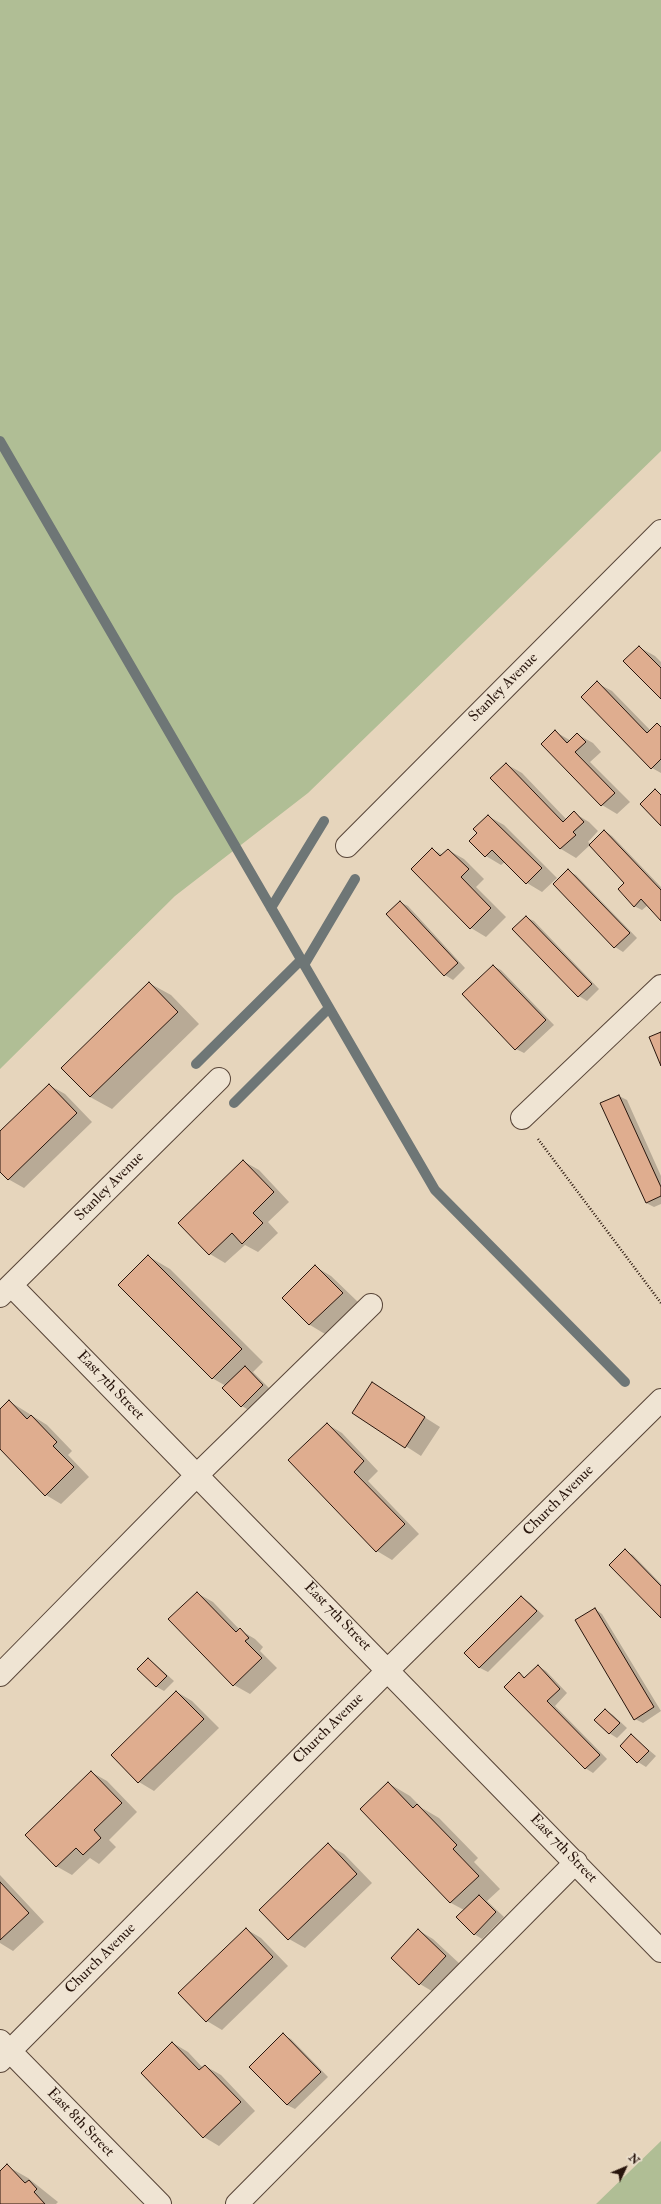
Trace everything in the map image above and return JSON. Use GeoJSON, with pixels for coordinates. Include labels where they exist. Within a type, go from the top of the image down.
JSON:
{"type":"FeatureCollection","features":[{"type":"Feature","properties":{"kind":"street","name":"Stanley Avenue"},"geometry":{"type":"LineString","coordinates":[[347,846],[661,531]]}},
{"type":"Feature","properties":{"kind":"street"},"geometry":{"type":"LineString","coordinates":[[522,1118],[661,986]]}},
{"type":"Feature","properties":{"kind":"street","name":"Stanley Avenue"},"geometry":{"type":"LineString","coordinates":[[6,1291],[219,1079]]}},
{"type":"Feature","properties":{"kind":"street","name":"East 7th Street"},"geometry":{"type":"LineString","coordinates":[[6,1291],[197,1475],[661,1950]]}},
{"type":"Feature","properties":{"kind":"street"},"geometry":{"type":"LineString","coordinates":[[0,1675],[197,1475],[371,1305]]}},
{"type":"Feature","properties":{"kind":"street","name":"Church Avenue"},"geometry":{"type":"LineString","coordinates":[[3,2051],[661,1400]]}},
{"type":"Feature","properties":{"kind":"street"},"geometry":{"type":"LineString","coordinates":[[237,2204],[576,1862]]}},
{"type":"Feature","properties":{"kind":"street","name":"East 8th Street"},"geometry":{"type":"LineString","coordinates":[[3,2051],[160,2204]]}},
{"type":"Feature","properties":{"kind":"path"},"geometry":{"type":"LineString","coordinates":[[522,1118],[661,1303]]}},
{"type":"Feature","properties":{"kind":"green space"},"geometry":{"type":"Polygon","coordinates":[[[0,0],[661,0],[661,451],[308,793],[175,896],[0,1069],[0,0]]]}},
{"type":"Feature","properties":{"kind":"green space"},"geometry":{"type":"Polygon","coordinates":[[[661,2141],[661,2204],[596,2204],[661,2141]]]}},
{"type":"Feature","properties":{"kind":"building"},"geometry":{"type":"Polygon","coordinates":[[[639,646],[661,668],[661,699],[623,661],[639,646]]]}},
{"type":"Feature","properties":{"kind":"building"},"geometry":{"type":"Polygon","coordinates":[[[597,681],[647,733],[657,723],[661,727],[661,759],[651,769],[581,697],[597,681]]]}},
{"type":"Feature","properties":{"kind":"building"},"geometry":{"type":"Polygon","coordinates":[[[555,730],[567,743],[577,733],[586,742],[575,752],[615,793],[601,806],[541,744],[555,730]]]}},
{"type":"Feature","properties":{"kind":"building"},"geometry":{"type":"Polygon","coordinates":[[[506,763],[563,822],[574,811],[584,822],[573,832],[576,835],[560,849],[490,778],[506,763]]]}},
{"type":"Feature","properties":{"kind":"building"},"geometry":{"type":"Polygon","coordinates":[[[655,789],[661,795],[661,826],[640,804],[655,789]]]}},
{"type":"Feature","properties":{"kind":"building"},"geometry":{"type":"Polygon","coordinates":[[[488,815],[542,868],[526,884],[492,850],[485,857],[469,841],[477,833],[473,829],[488,815]]]}},
{"type":"Feature","properties":{"kind":"building"},"geometry":{"type":"Polygon","coordinates":[[[604,830],[661,890],[661,921],[641,899],[634,907],[618,889],[624,883],[589,845],[604,830]]]}},
{"type":"Feature","properties":{"kind":"building"},"geometry":{"type":"Polygon","coordinates":[[[432,848],[440,856],[448,849],[469,869],[461,877],[491,908],[470,929],[411,869],[432,848]]]}},
{"type":"Feature","properties":{"kind":"building"},"geometry":{"type":"Polygon","coordinates":[[[568,869],[630,933],[614,948],[553,884],[568,869]]]}},
{"type":"Feature","properties":{"kind":"building"},"geometry":{"type":"Polygon","coordinates":[[[400,901],[458,963],[444,976],[386,914],[400,901]]]}},
{"type":"Feature","properties":{"kind":"building"},"geometry":{"type":"Polygon","coordinates":[[[526,916],[592,984],[578,997],[512,929],[526,916]]]}},
{"type":"Feature","properties":{"kind":"building"},"geometry":{"type":"Polygon","coordinates":[[[493,965],[546,1020],[515,1050],[462,994],[493,965]]]}},
{"type":"Feature","properties":{"kind":"building"},"geometry":{"type":"Polygon","coordinates":[[[149,982],[178,1012],[90,1097],[61,1068],[149,982]]]}},
{"type":"Feature","properties":{"kind":"building"},"geometry":{"type":"Polygon","coordinates":[[[661,1032],[661,1066],[649,1037],[661,1032]]]}},
{"type":"Feature","properties":{"kind":"building"},"geometry":{"type":"Polygon","coordinates":[[[49,1084],[77,1113],[8,1180],[0,1172],[0,1131],[49,1084]]]}},
{"type":"Feature","properties":{"kind":"building"},"geometry":{"type":"Polygon","coordinates":[[[619,1095],[661,1187],[661,1196],[646,1203],[600,1103],[619,1095]]]}},
{"type":"Feature","properties":{"kind":"building"},"geometry":{"type":"Polygon","coordinates":[[[243,1160],[274,1192],[253,1213],[263,1223],[242,1244],[232,1233],[209,1255],[178,1223],[243,1160]]]}},
{"type":"Feature","properties":{"kind":"building"},"geometry":{"type":"Polygon","coordinates":[[[148,1255],[242,1349],[212,1379],[118,1285],[148,1255]]]}},
{"type":"Feature","properties":{"kind":"building"},"geometry":{"type":"Polygon","coordinates":[[[315,1265],[343,1293],[309,1325],[282,1298],[315,1265]]]}},
{"type":"Feature","properties":{"kind":"building"},"geometry":{"type":"Polygon","coordinates":[[[245,1366],[263,1385],[241,1407],[222,1388],[245,1366]]]}},
{"type":"Feature","properties":{"kind":"building"},"geometry":{"type":"Polygon","coordinates":[[[372,1382],[425,1417],[405,1448],[352,1413],[372,1382]]]}},
{"type":"Feature","properties":{"kind":"building"},"geometry":{"type":"Polygon","coordinates":[[[9,1400],[27,1419],[31,1415],[57,1442],[53,1446],[74,1467],[45,1496],[0,1449],[0,1409],[9,1400]]]}},
{"type":"Feature","properties":{"kind":"building"},"geometry":{"type":"Polygon","coordinates":[[[327,1423],[364,1461],[354,1472],[405,1524],[376,1552],[288,1460],[327,1423]]]}},
{"type":"Feature","properties":{"kind":"building"},"geometry":{"type":"Polygon","coordinates":[[[625,1549],[661,1586],[661,1618],[609,1565],[625,1549]]]}},
{"type":"Feature","properties":{"kind":"building"},"geometry":{"type":"Polygon","coordinates":[[[197,1592],[236,1632],[240,1628],[249,1638],[245,1641],[262,1658],[233,1686],[168,1619],[197,1592]]]}},
{"type":"Feature","properties":{"kind":"building"},"geometry":{"type":"Polygon","coordinates":[[[521,1596],[537,1611],[479,1668],[464,1653],[521,1596]]]}},
{"type":"Feature","properties":{"kind":"building"},"geometry":{"type":"Polygon","coordinates":[[[595,1608],[654,1707],[634,1720],[575,1620],[595,1608]]]}},
{"type":"Feature","properties":{"kind":"building"},"geometry":{"type":"Polygon","coordinates":[[[148,1658],[167,1676],[156,1687],[137,1669],[148,1658]]]}},
{"type":"Feature","properties":{"kind":"building"},"geometry":{"type":"Polygon","coordinates":[[[538,1665],[560,1689],[547,1701],[600,1755],[585,1769],[504,1687],[519,1672],[524,1678],[538,1665]]]}},
{"type":"Feature","properties":{"kind":"building"},"geometry":{"type":"Polygon","coordinates":[[[176,1691],[204,1719],[138,1783],[111,1755],[176,1691]]]}},
{"type":"Feature","properties":{"kind":"building"},"geometry":{"type":"Polygon","coordinates":[[[605,1709],[620,1723],[609,1734],[594,1720],[605,1709]]]}},
{"type":"Feature","properties":{"kind":"building"},"geometry":{"type":"Polygon","coordinates":[[[631,1734],[649,1751],[637,1763],[620,1746],[631,1734]]]}},
{"type":"Feature","properties":{"kind":"building"},"geometry":{"type":"Polygon","coordinates":[[[91,1771],[122,1803],[94,1830],[101,1838],[83,1855],[76,1848],[56,1867],[25,1835],[91,1771]]]}},
{"type":"Feature","properties":{"kind":"building"},"geometry":{"type":"Polygon","coordinates":[[[388,1782],[413,1808],[417,1804],[457,1845],[453,1849],[479,1876],[450,1903],[360,1809],[388,1782]]]}},
{"type":"Feature","properties":{"kind":"building"},"geometry":{"type":"Polygon","coordinates":[[[328,1843],[357,1874],[288,1940],[259,1910],[328,1843]]]}},
{"type":"Feature","properties":{"kind":"building"},"geometry":{"type":"Polygon","coordinates":[[[0,1882],[29,1913],[0,1940],[0,1882]]]}},
{"type":"Feature","properties":{"kind":"building"},"geometry":{"type":"Polygon","coordinates":[[[479,1895],[496,1912],[474,1935],[456,1917],[479,1895]]]}},
{"type":"Feature","properties":{"kind":"building"},"geometry":{"type":"Polygon","coordinates":[[[246,1928],[273,1957],[206,2022],[178,1993],[246,1928]]]}},
{"type":"Feature","properties":{"kind":"building"},"geometry":{"type":"Polygon","coordinates":[[[418,1929],[446,1956],[419,1985],[391,1958],[418,1929]]]}},
{"type":"Feature","properties":{"kind":"building"},"geometry":{"type":"Polygon","coordinates":[[[283,2033],[321,2072],[287,2105],[249,2067],[283,2033]]]}},
{"type":"Feature","properties":{"kind":"building"},"geometry":{"type":"Polygon","coordinates":[[[172,2042],[199,2070],[205,2065],[241,2102],[203,2138],[141,2073],[172,2042]]]}},
{"type":"Feature","properties":{"kind":"building"},"geometry":{"type":"Polygon","coordinates":[[[7,2164],[25,2183],[29,2180],[37,2189],[34,2192],[45,2204],[0,2204],[0,2171],[7,2164]]]}},
{"type":"Feature","properties":{"kind":"waterway"},"geometry":{"type":"LineString","coordinates":[[0,441],[435,1190],[625,1382]]}},
{"type":"Feature","properties":{"kind":"waterway"},"geometry":{"type":"LineString","coordinates":[[271,908],[324,821]]}},
{"type":"Feature","properties":{"kind":"waterway"},"geometry":{"type":"LineString","coordinates":[[304,965],[355,879]]}},
{"type":"Feature","properties":{"kind":"waterway"},"geometry":{"type":"LineString","coordinates":[[196,1064],[301,960]]}},
{"type":"Feature","properties":{"kind":"waterway"},"geometry":{"type":"LineString","coordinates":[[234,1103],[329,1008]]}}]}
